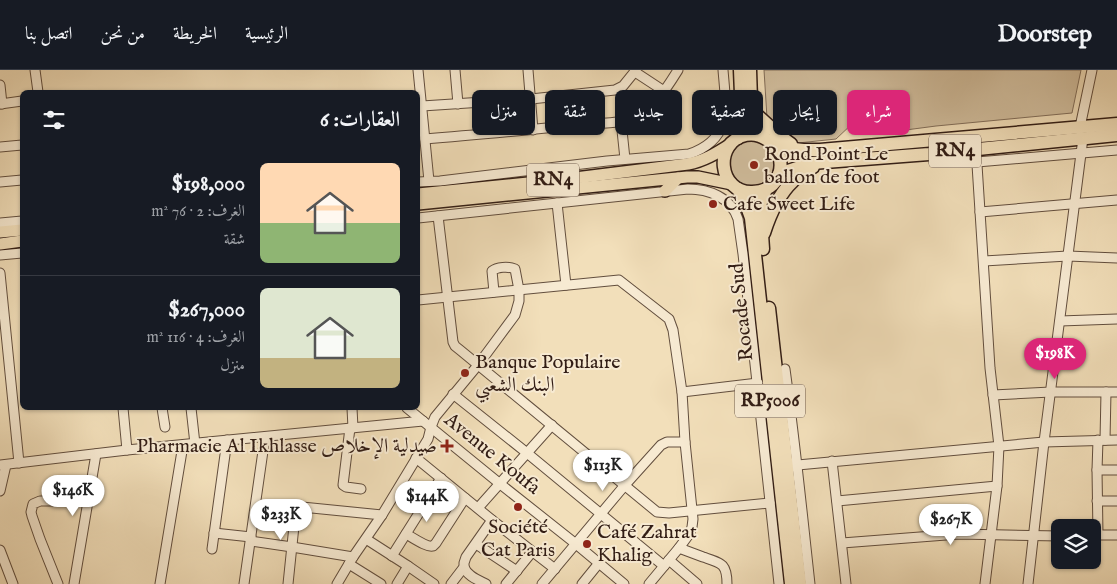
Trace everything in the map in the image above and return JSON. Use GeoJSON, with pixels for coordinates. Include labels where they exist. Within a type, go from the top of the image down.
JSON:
{"type":"FeatureCollection","features":[{"type":"Feature","properties":{"kind":"highway"},"geometry":{"type":"LineString","coordinates":[[740,70],[741,90]]}},
{"type":"Feature","properties":{"kind":"highway"},"geometry":{"type":"LineString","coordinates":[[750,70],[751,90]]}},
{"type":"Feature","properties":{"kind":"highway","name":"RN4"},"geometry":{"type":"LineString","coordinates":[[779,174],[812,163],[929,154],[976,156],[1117,124]]}},
{"type":"Feature","properties":{"kind":"highway"},"geometry":{"type":"LineString","coordinates":[[763,125],[787,141],[806,150]]}},
{"type":"Feature","properties":{"kind":"highway"},"geometry":{"type":"LineString","coordinates":[[763,133],[776,147],[781,160],[779,174],[766,189]]}},
{"type":"Feature","properties":{"kind":"highway","name":"RN4"},"geometry":{"type":"LineString","coordinates":[[734,141],[746,135],[755,134],[789,148],[806,150],[1081,133],[1117,135]]}},
{"type":"Feature","properties":{"kind":"highway"},"geometry":{"type":"LineString","coordinates":[[735,186],[727,177],[723,160],[726,151],[737,135]]}},
{"type":"Feature","properties":{"kind":"highway"},"geometry":{"type":"LineString","coordinates":[[762,241],[775,204],[787,186],[797,177],[823,162]]}},
{"type":"Feature","properties":{"kind":"highway","name":"RN4"},"geometry":{"type":"LineString","coordinates":[[735,186],[749,192],[766,189]]}},
{"type":"Feature","properties":{"kind":"highway","name":"Rocade Sud"},"geometry":{"type":"LineString","coordinates":[[735,186],[748,208],[746,233],[791,584]]}},
{"type":"Feature","properties":{"kind":"highway","name":"Rocade Sud"},"geometry":{"type":"LineString","coordinates":[[766,189],[760,205],[762,241],[792,465],[800,584]]}},
{"type":"Feature","properties":{"kind":"main road","name":"RN4"},"geometry":{"type":"LineString","coordinates":[[420,194],[567,179],[698,162],[708,158],[734,141]]}},
{"type":"Feature","properties":{"kind":"main road"},"geometry":{"type":"LineString","coordinates":[[662,168],[674,155]]}},
{"type":"Feature","properties":{"kind":"main road","name":"RN4"},"geometry":{"type":"LineString","coordinates":[[420,204],[678,178],[698,177],[735,186]]}},
{"type":"Feature","properties":{"kind":"main road"},"geometry":{"type":"LineString","coordinates":[[665,191],[678,178]]}},
{"type":"Feature","properties":{"kind":"main road"},"geometry":{"type":"LineString","coordinates":[[0,232],[20,230]]}},
{"type":"Feature","properties":{"kind":"main road"},"geometry":{"type":"LineString","coordinates":[[0,244],[20,241]]}},
{"type":"Feature","properties":{"kind":"street"},"geometry":{"type":"LineString","coordinates":[[35,70],[38,90]]}},
{"type":"Feature","properties":{"kind":"street"},"geometry":{"type":"LineString","coordinates":[[418,70],[430,181]]}},
{"type":"Feature","properties":{"kind":"street"},"geometry":{"type":"LineString","coordinates":[[455,70],[458,104]]}},
{"type":"Feature","properties":{"kind":"street"},"geometry":{"type":"LineString","coordinates":[[528,70],[530,90]]}},
{"type":"Feature","properties":{"kind":"street"},"geometry":{"type":"LineString","coordinates":[[665,90],[678,70]]}},
{"type":"Feature","properties":{"kind":"street"},"geometry":{"type":"LineString","coordinates":[[723,70],[724,90]]}},
{"type":"Feature","properties":{"kind":"street"},"geometry":{"type":"LineString","coordinates":[[1028,584],[1081,153],[1081,133],[1092,70]]}},
{"type":"Feature","properties":{"kind":"street"},"geometry":{"type":"LineString","coordinates":[[535,98],[615,90],[623,86],[635,71],[663,90]]}},
{"type":"Feature","properties":{"kind":"street"},"geometry":{"type":"LineString","coordinates":[[0,85],[1,104],[20,102]]}},
{"type":"Feature","properties":{"kind":"street"},"geometry":{"type":"LineString","coordinates":[[422,106],[472,103]]}},
{"type":"Feature","properties":{"kind":"street"},"geometry":{"type":"LineString","coordinates":[[535,130],[615,122]]}},
{"type":"Feature","properties":{"kind":"street"},"geometry":{"type":"LineString","coordinates":[[425,139],[473,135]]}},
{"type":"Feature","properties":{"kind":"street"},"geometry":{"type":"LineString","coordinates":[[622,135],[625,159]]}},
{"type":"Feature","properties":{"kind":"street"},"geometry":{"type":"LineString","coordinates":[[420,182],[625,159],[689,154],[708,145],[717,135]]}},
{"type":"Feature","properties":{"kind":"street"},"geometry":{"type":"LineString","coordinates":[[0,147],[20,144]]}},
{"type":"Feature","properties":{"kind":"street"},"geometry":{"type":"LineString","coordinates":[[985,584],[997,486],[999,446],[990,368],[976,156],[1117,150]]}},
{"type":"Feature","properties":{"kind":"street"},"geometry":{"type":"LineString","coordinates":[[0,182],[20,180]]}},
{"type":"Feature","properties":{"kind":"street"},"geometry":{"type":"LineString","coordinates":[[420,218],[696,189],[719,196],[727,202],[736,213],[746,233]]}},
{"type":"Feature","properties":{"kind":"street"},"geometry":{"type":"LineString","coordinates":[[980,212],[1117,200]]}},
{"type":"Feature","properties":{"kind":"street"},"geometry":{"type":"LineString","coordinates":[[558,203],[566,285]]}},
{"type":"Feature","properties":{"kind":"street"},"geometry":{"type":"LineString","coordinates":[[438,216],[447,297],[455,346],[657,512],[669,513],[770,503]]}},
{"type":"Feature","properties":{"kind":"street"},"geometry":{"type":"LineString","coordinates":[[0,223],[20,221]]}},
{"type":"Feature","properties":{"kind":"street"},"geometry":{"type":"LineString","coordinates":[[0,255],[20,253]]}},
{"type":"Feature","properties":{"kind":"street"},"geometry":{"type":"LineString","coordinates":[[984,262],[1068,256],[1117,258]]}},
{"type":"Feature","properties":{"kind":"street"},"geometry":{"type":"LineString","coordinates":[[750,264],[758,384],[779,584]]}},
{"type":"Feature","properties":{"kind":"street"},"geometry":{"type":"LineString","coordinates":[[337,584],[428,439],[436,417],[516,316],[519,290],[514,269],[510,267],[493,269],[491,273],[494,292]]}},
{"type":"Feature","properties":{"kind":"street"},"geometry":{"type":"LineString","coordinates":[[0,274],[19,463]]}},
{"type":"Feature","properties":{"kind":"street"},"geometry":{"type":"LineString","coordinates":[[420,300],[619,280],[669,319],[673,330],[682,392],[693,519],[690,533],[649,584]]}},
{"type":"Feature","properties":{"kind":"street"},"geometry":{"type":"LineString","coordinates":[[1060,321],[1117,319]]}},
{"type":"Feature","properties":{"kind":"street"},"geometry":{"type":"LineString","coordinates":[[785,369],[792,465],[801,508],[810,584]]}},
{"type":"Feature","properties":{"kind":"street"},"geometry":{"type":"LineString","coordinates":[[682,392],[758,384]]}},
{"type":"Feature","properties":{"kind":"street"},"geometry":{"type":"LineString","coordinates":[[993,395],[1051,392],[1117,392]]}},
{"type":"Feature","properties":{"kind":"street"},"geometry":{"type":"LineString","coordinates":[[1096,519],[1097,470],[1106,392]]}},
{"type":"Feature","properties":{"kind":"street"},"geometry":{"type":"LineString","coordinates":[[453,394],[601,514],[666,563],[698,584]]}},
{"type":"Feature","properties":{"kind":"street"},"geometry":{"type":"LineString","coordinates":[[123,410],[127,450]]}},
{"type":"Feature","properties":{"kind":"street"},"geometry":{"type":"LineString","coordinates":[[162,410],[165,427]]}},
{"type":"Feature","properties":{"kind":"street"},"geometry":{"type":"LineString","coordinates":[[191,410],[195,444]]}},
{"type":"Feature","properties":{"kind":"street"},"geometry":{"type":"LineString","coordinates":[[352,410],[343,485],[362,489]]}},
{"type":"Feature","properties":{"kind":"street","name":"Avenue Koufa"},"geometry":{"type":"LineString","coordinates":[[409,410],[624,584]]}},
{"type":"Feature","properties":{"kind":"street"},"geometry":{"type":"LineString","coordinates":[[0,492],[3,465],[127,450],[423,421]]}},
{"type":"Feature","properties":{"kind":"street"},"geometry":{"type":"LineString","coordinates":[[478,508],[552,425]]}},
{"type":"Feature","properties":{"kind":"street"},"geometry":{"type":"LineString","coordinates":[[244,584],[265,437]]}},
{"type":"Feature","properties":{"kind":"street"},"geometry":{"type":"LineString","coordinates":[[212,549],[227,440]]}},
{"type":"Feature","properties":{"kind":"street"},"geometry":{"type":"LineString","coordinates":[[792,465],[1044,442],[1117,440]]}},
{"type":"Feature","properties":{"kind":"street"},"geometry":{"type":"LineString","coordinates":[[542,584],[661,445],[668,442],[685,442]]}},
{"type":"Feature","properties":{"kind":"street"},"geometry":{"type":"LineString","coordinates":[[160,584],[184,445]]}},
{"type":"Feature","properties":{"kind":"street"},"geometry":{"type":"LineString","coordinates":[[74,584],[96,454]]}},
{"type":"Feature","properties":{"kind":"street"},"geometry":{"type":"LineString","coordinates":[[416,458],[555,569]]}},
{"type":"Feature","properties":{"kind":"street"},"geometry":{"type":"LineString","coordinates":[[832,462],[846,584]]}},
{"type":"Feature","properties":{"kind":"street"},"geometry":{"type":"LineString","coordinates":[[1097,470],[1117,470]]}},
{"type":"Feature","properties":{"kind":"street"},"geometry":{"type":"LineString","coordinates":[[392,556],[441,478]]}},
{"type":"Feature","properties":{"kind":"street"},"geometry":{"type":"LineString","coordinates":[[838,502],[997,486]]}},
{"type":"Feature","properties":{"kind":"street"},"geometry":{"type":"LineString","coordinates":[[406,534],[425,545],[433,546],[465,498]]}},
{"type":"Feature","properties":{"kind":"street"},"geometry":{"type":"LineString","coordinates":[[58,584],[32,516],[33,504],[40,501],[88,501]]}},
{"type":"Feature","properties":{"kind":"street"},"geometry":{"type":"LineString","coordinates":[[1098,501],[1117,501]]}},
{"type":"Feature","properties":{"kind":"street"},"geometry":{"type":"LineString","coordinates":[[288,584],[297,510],[302,507],[382,514]]}},
{"type":"Feature","properties":{"kind":"street"},"geometry":{"type":"LineString","coordinates":[[486,584],[468,574],[465,571],[464,563],[466,557],[492,520]]}},
{"type":"Feature","properties":{"kind":"street"},"geometry":{"type":"LineString","coordinates":[[214,533],[292,547],[351,561],[381,584]]}},
{"type":"Feature","properties":{"kind":"street"},"geometry":{"type":"LineString","coordinates":[[842,543],[959,534],[1051,536]]}},
{"type":"Feature","properties":{"kind":"street"},"geometry":{"type":"LineString","coordinates":[[1101,535],[1117,535]]}},
{"type":"Feature","properties":{"kind":"street"},"geometry":{"type":"LineString","coordinates":[[366,539],[433,584]]}},
{"type":"Feature","properties":{"kind":"street"},"geometry":{"type":"LineString","coordinates":[[476,544],[517,571]]}},
{"type":"Feature","properties":{"kind":"street"},"geometry":{"type":"LineString","coordinates":[[679,548],[718,561],[726,571],[726,584]]}},
{"type":"Feature","properties":{"kind":"street"},"geometry":{"type":"LineString","coordinates":[[0,550],[12,584]]}},
{"type":"Feature","properties":{"kind":"street"},"geometry":{"type":"LineString","coordinates":[[506,584],[532,552]]}},
{"type":"Feature","properties":{"kind":"street"},"geometry":{"type":"LineString","coordinates":[[582,584],[599,563]]}},
{"type":"Feature","properties":{"kind":"street"},"geometry":{"type":"LineString","coordinates":[[397,584],[408,566]]}},
{"type":"Feature","properties":{"kind":"street"},"geometry":{"type":"LineString","coordinates":[[450,584],[464,568]]}},
{"type":"Feature","properties":{"kind":"shaded area"},"geometry":{"type":"Polygon","coordinates":[[[764,70],[1081,70],[1072,113],[910,129],[910,90],[847,90],[847,129],[836,139],[798,143],[788,135],[837,135],[837,90],[773,90],[773,123],[767,118],[764,70]]]}},
{"type":"Feature","properties":{"kind":"shaded area"},"geometry":{"type":"Polygon","coordinates":[[[747,138],[768,143],[777,167],[766,185],[741,186],[729,173],[731,150],[747,138]]]}},
{"type":"Feature","properties":{"kind":"place","name":"Rond Point Le ballon de foot"},"geometry":{"type":"Point","coordinates":[754,165]}},
{"type":"Feature","properties":{"kind":"place","name":"Cafe Sweet Life"},"geometry":{"type":"Point","coordinates":[713,204]}},
{"type":"Feature","properties":{"kind":"place","name":"Banque Populaire البنك الشعبي"},"geometry":{"type":"Point","coordinates":[465,373]}},
{"type":"Feature","properties":{"kind":"place","name":"Pharmacie Al Ikhlasse صيدلية الإخلاص"},"geometry":{"type":"Point","coordinates":[447,446]}},
{"type":"Feature","properties":{"kind":"place","name":"Société Cat Paris"},"geometry":{"type":"Point","coordinates":[518,507]}},
{"type":"Feature","properties":{"kind":"place","name":"Café Zahrat Khalig"},"geometry":{"type":"Point","coordinates":[587,544]}}]}
